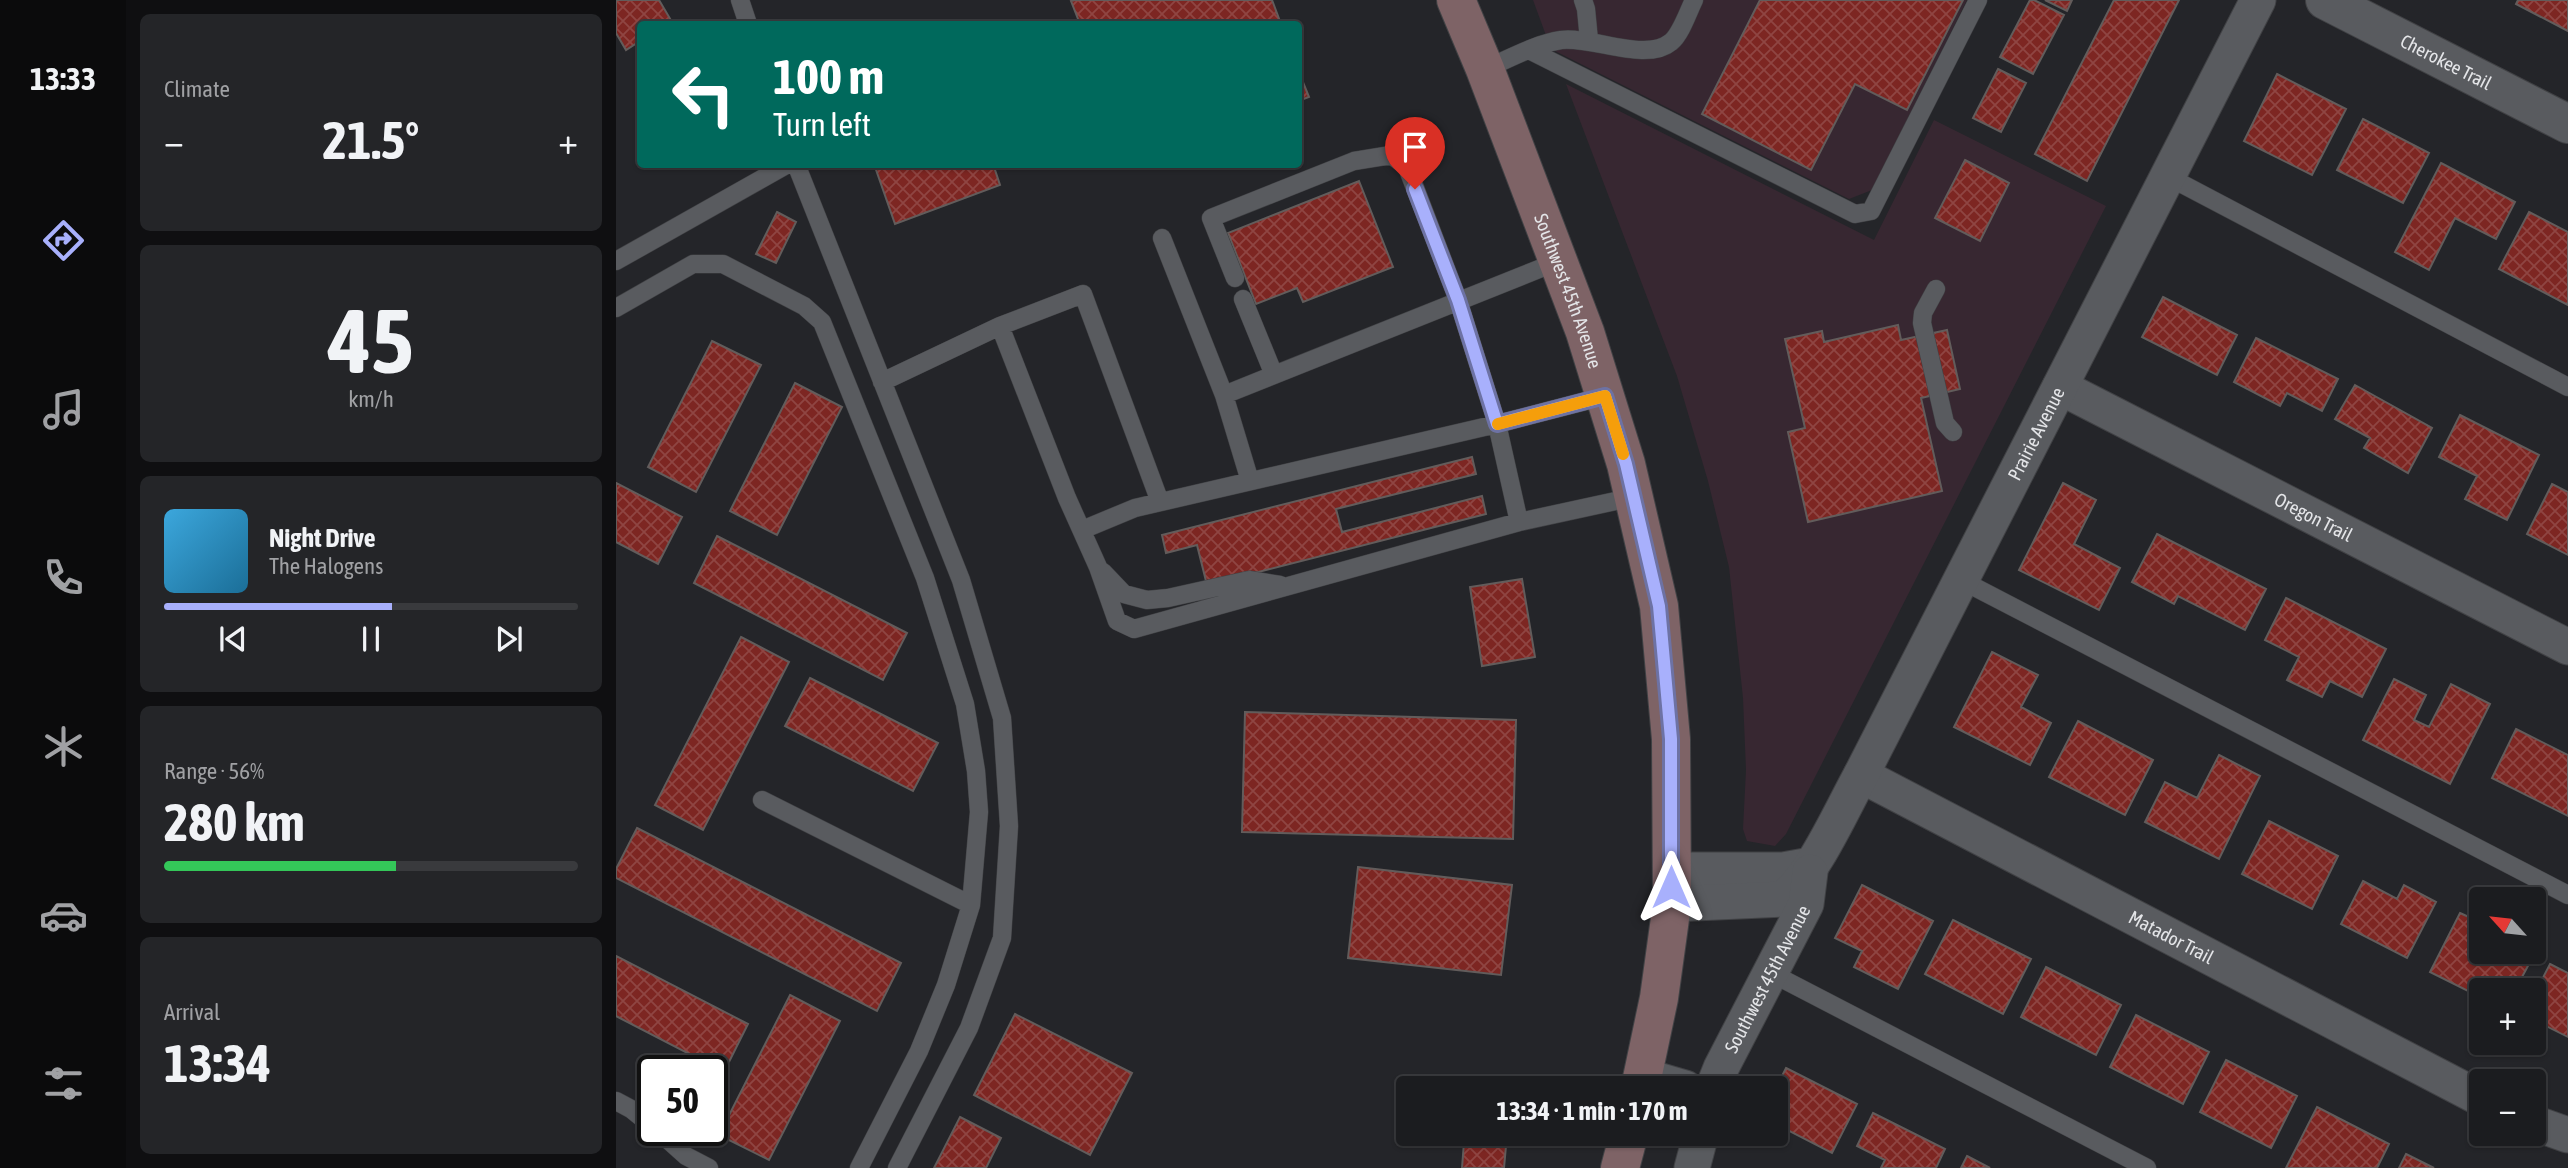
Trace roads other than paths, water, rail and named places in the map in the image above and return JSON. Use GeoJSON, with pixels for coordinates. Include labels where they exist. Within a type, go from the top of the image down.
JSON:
{"type":"FeatureCollection","features":[{"type":"Feature","properties":{"kind":"main road","name":"Southwest 45th Avenue"},"geometry":{"type":"LineString","coordinates":[[1456,0],[1585,332],[1634,497],[1659,606],[1671,739],[1671,887],[1658,998],[1643,1076]]}},
{"type":"Feature","properties":{"kind":"main road"},"geometry":{"type":"LineString","coordinates":[[1620,1168],[1626,1146]]}},
{"type":"Feature","properties":{"kind":"street","name":"Prairie Avenue"},"geometry":{"type":"LineString","coordinates":[[1671,887],[1783,899],[1795,890],[1861,775],[2258,0]]}},
{"type":"Feature","properties":{"kind":"street","name":"Cherokee Trail"},"geometry":{"type":"LineString","coordinates":[[2325,0],[2568,124]]}},
{"type":"Feature","properties":{"kind":"street","name":"Oregon Trail"},"geometry":{"type":"LineString","coordinates":[[2060,387],[2568,647]]}},
{"type":"Feature","properties":{"kind":"street","name":"Matador Trail"},"geometry":{"type":"LineString","coordinates":[[1861,775],[2469,1092]]}},
{"type":"Feature","properties":{"kind":"street","name":"Southwest 45th Avenue"},"geometry":{"type":"LineString","coordinates":[[1718,1076],[1806,904],[1811,865]]}},
{"type":"Feature","properties":{"kind":"street"},"geometry":{"type":"LineString","coordinates":[[2546,1127],[2568,1135]]}},
{"type":"Feature","properties":{"kind":"street"},"geometry":{"type":"LineString","coordinates":[[1692,1168],[1698,1146]]}},
{"type":"Feature","properties":{"kind":"lane"},"geometry":{"type":"LineString","coordinates":[[740,0],[747,21]]}},
{"type":"Feature","properties":{"kind":"lane"},"geometry":{"type":"LineString","coordinates":[[1583,0],[1589,40]]}},
{"type":"Feature","properties":{"kind":"lane"},"geometry":{"type":"LineString","coordinates":[[1485,69],[1560,40],[1589,40],[1639,50],[1659,50],[1673,41],[1694,0]]}},
{"type":"Feature","properties":{"kind":"lane"},"geometry":{"type":"LineString","coordinates":[[1529,50],[1855,214],[1871,211],[1978,0]]}},
{"type":"Feature","properties":{"kind":"lane"},"geometry":{"type":"LineString","coordinates":[[1235,278],[1212,218],[1353,161],[1391,155],[1407,167],[1458,300],[1497,424],[1519,522]]}},
{"type":"Feature","properties":{"kind":"lane"},"geometry":{"type":"LineString","coordinates":[[616,261],[781,168]]}},
{"type":"Feature","properties":{"kind":"lane"},"geometry":{"type":"LineString","coordinates":[[798,168],[961,580],[1002,718],[1009,827],[1002,938],[969,1028],[897,1168]]}},
{"type":"Feature","properties":{"kind":"lane"},"geometry":{"type":"LineString","coordinates":[[2167,176],[2568,387]]}},
{"type":"Feature","properties":{"kind":"lane"},"geometry":{"type":"LineString","coordinates":[[1162,238],[1224,395],[1250,481]]}},
{"type":"Feature","properties":{"kind":"lane"},"geometry":{"type":"LineString","coordinates":[[1224,395],[1559,261]]}},
{"type":"Feature","properties":{"kind":"lane"},"geometry":{"type":"LineString","coordinates":[[616,308],[693,264],[723,264],[804,306],[822,322],[925,578],[965,705],[976,771],[979,812],[971,905],[946,985],[928,1029],[859,1168]]}},
{"type":"Feature","properties":{"kind":"lane"},"geometry":{"type":"LineString","coordinates":[[1936,289],[1923,313],[1922,323],[1945,424],[1953,432]]}},
{"type":"Feature","properties":{"kind":"lane"},"geometry":{"type":"LineString","coordinates":[[882,382],[1000,326],[1083,294],[1160,502]]}},
{"type":"Feature","properties":{"kind":"lane"},"geometry":{"type":"LineString","coordinates":[[1243,299],[1274,375]]}},
{"type":"Feature","properties":{"kind":"lane"},"geometry":{"type":"LineString","coordinates":[[1000,326],[1067,498],[1098,567],[1117,621],[1134,629],[1519,522],[1634,497]]}},
{"type":"Feature","properties":{"kind":"lane"},"geometry":{"type":"LineString","coordinates":[[1083,530],[1136,508],[1497,424],[1605,396]]}},
{"type":"Feature","properties":{"kind":"lane"},"geometry":{"type":"LineString","coordinates":[[1098,567],[1124,594],[1147,600],[1249,580],[1285,586]]}},
{"type":"Feature","properties":{"kind":"lane"},"geometry":{"type":"LineString","coordinates":[[1961,580],[2568,895]]}},
{"type":"Feature","properties":{"kind":"lane"},"geometry":{"type":"LineString","coordinates":[[762,800],[971,905]]}},
{"type":"Feature","properties":{"kind":"lane"},"geometry":{"type":"LineString","coordinates":[[1771,973],[2147,1168]]}},
{"type":"Feature","properties":{"kind":"lane"},"geometry":{"type":"LineString","coordinates":[[616,1101],[637,1114]]}},
{"type":"Feature","properties":{"kind":"lane"},"geometry":{"type":"LineString","coordinates":[[675,1146],[686,1156],[709,1168]]}}]}
